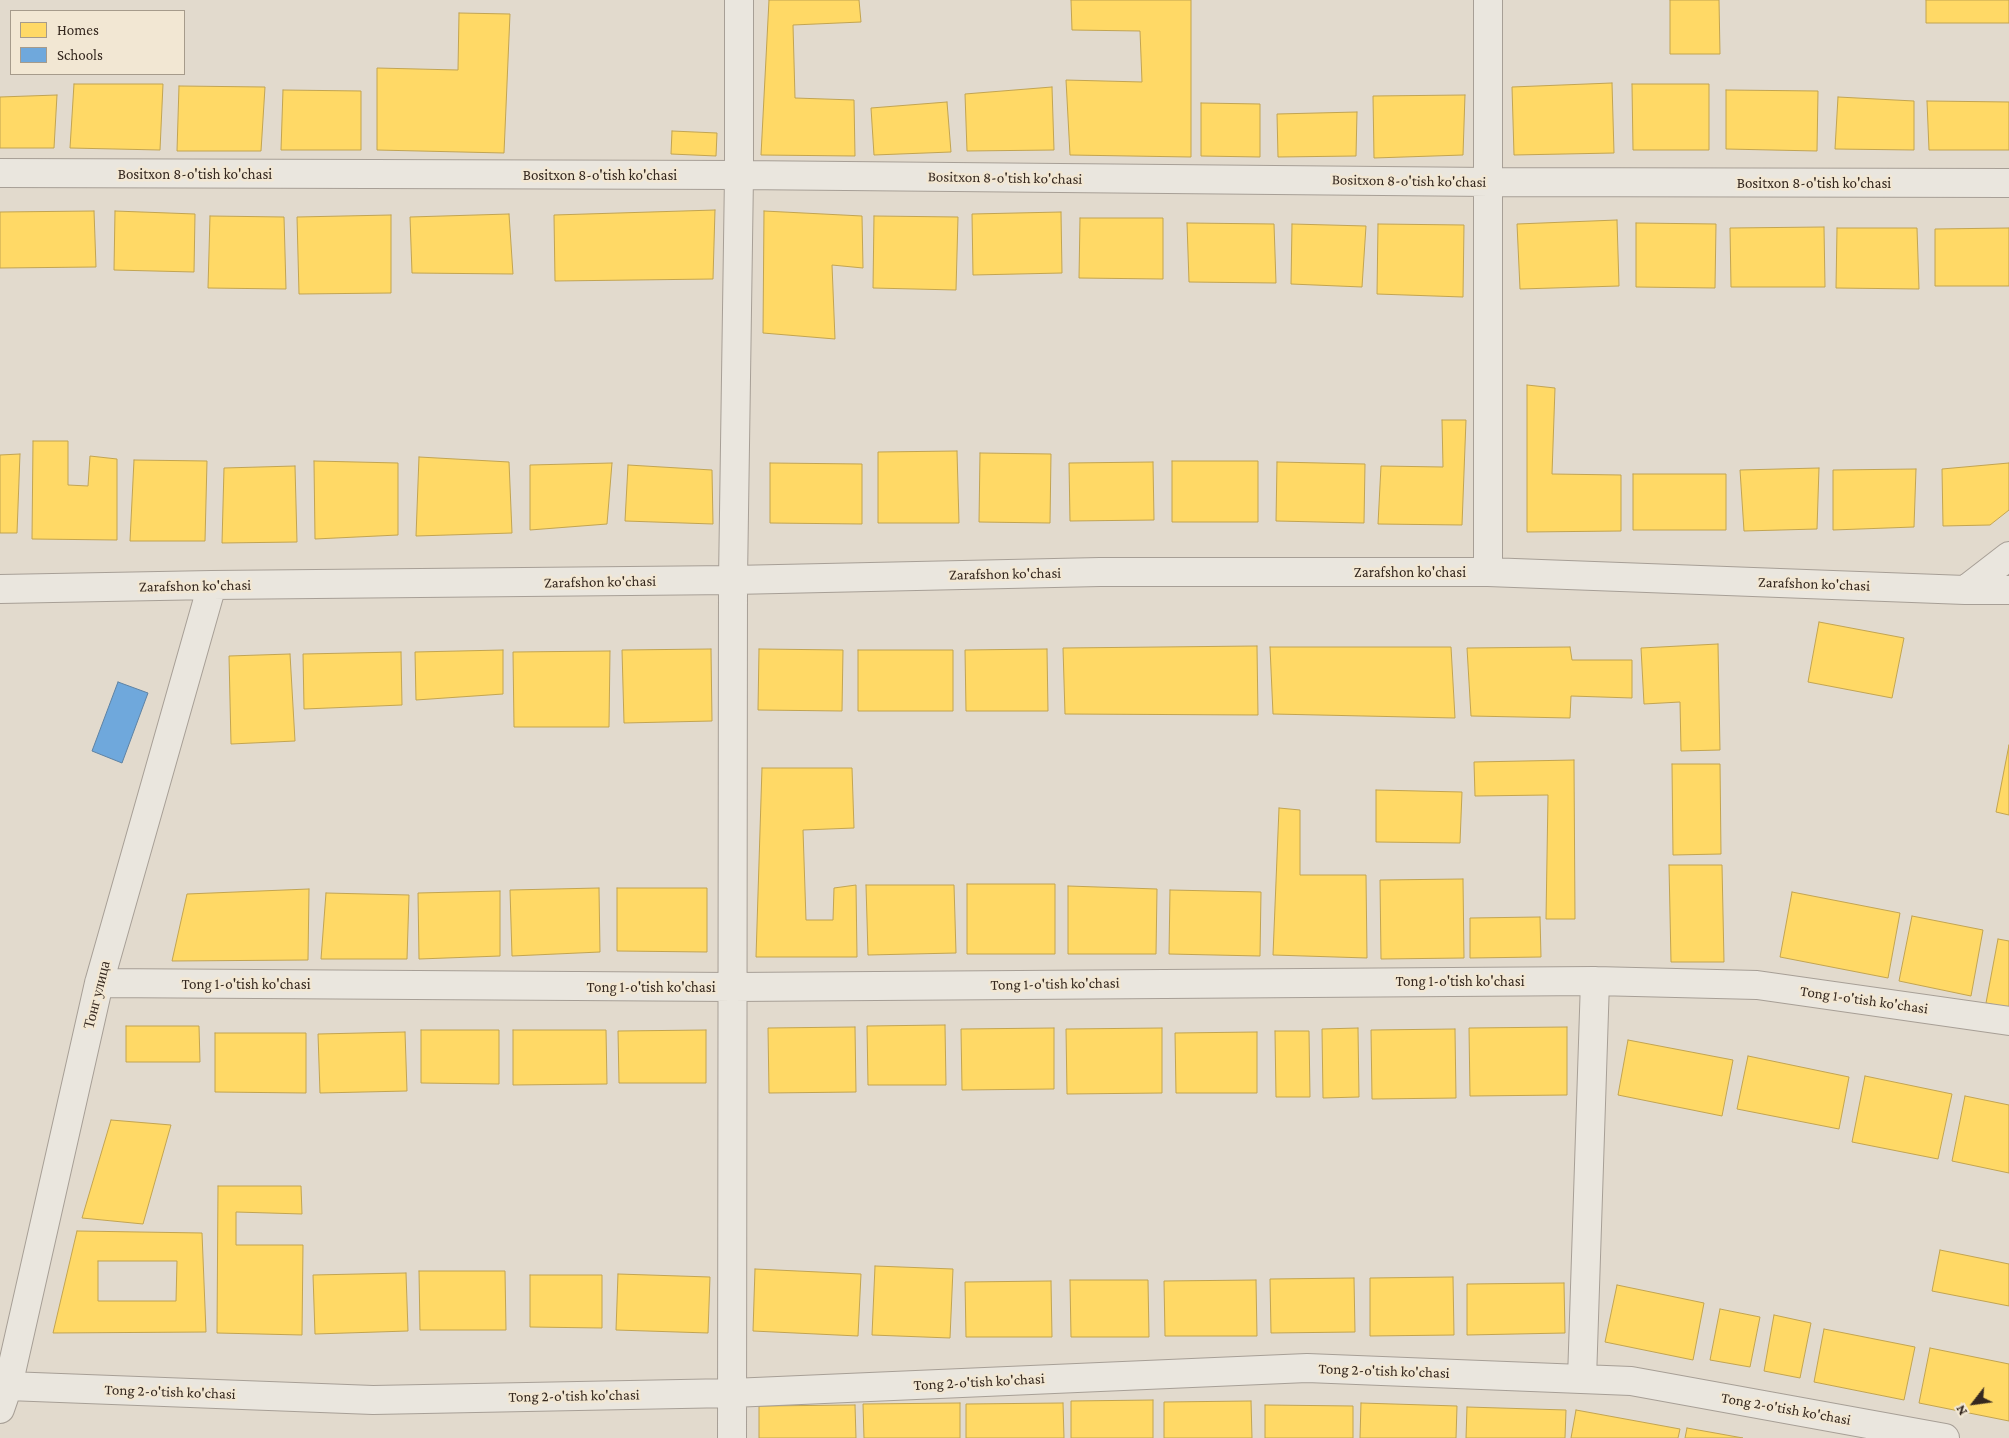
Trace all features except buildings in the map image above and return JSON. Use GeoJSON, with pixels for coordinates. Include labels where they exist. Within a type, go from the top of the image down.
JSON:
{"type":"FeatureCollection","features":[{"type":"Feature","properties":{"kind":"street"},"geometry":{"type":"LineString","coordinates":[[732,1438],[733,580],[739,175],[739,0]]}},
{"type":"Feature","properties":{"kind":"street"},"geometry":{"type":"LineString","coordinates":[[1488,0],[1488,572]]}},
{"type":"Feature","properties":{"kind":"street","name":"Bositxon 8-o'tish ko'chasi"},"geometry":{"type":"LineString","coordinates":[[0,173],[739,175],[1489,182],[2009,183]]}},
{"type":"Feature","properties":{"kind":"street"},"geometry":{"type":"LineString","coordinates":[[1965,590],[2009,556]]}},
{"type":"Feature","properties":{"kind":"street","name":"Zarafshon ko'chasi"},"geometry":{"type":"LineString","coordinates":[[0,589],[733,580],[1110,572],[1488,572],[1965,590],[2009,590]]}},
{"type":"Feature","properties":{"kind":"street","name":"Тонг улица"},"geometry":{"type":"LineString","coordinates":[[4,1397],[99,983],[212,585]]}},
{"type":"Feature","properties":{"kind":"street"},"geometry":{"type":"LineString","coordinates":[[1582,1379],[1595,981]]}},
{"type":"Feature","properties":{"kind":"street","name":"Tong 1-o'tish ko'chasi"},"geometry":{"type":"LineString","coordinates":[[99,983],[733,987],[1595,981],[1757,985],[2009,1021]]}},
{"type":"Feature","properties":{"kind":"street","name":"Tong 2-o'tish ko'chasi"},"geometry":{"type":"LineString","coordinates":[[4,1397],[373,1400],[732,1393],[1307,1368],[1631,1381],[1945,1438]]}}]}
